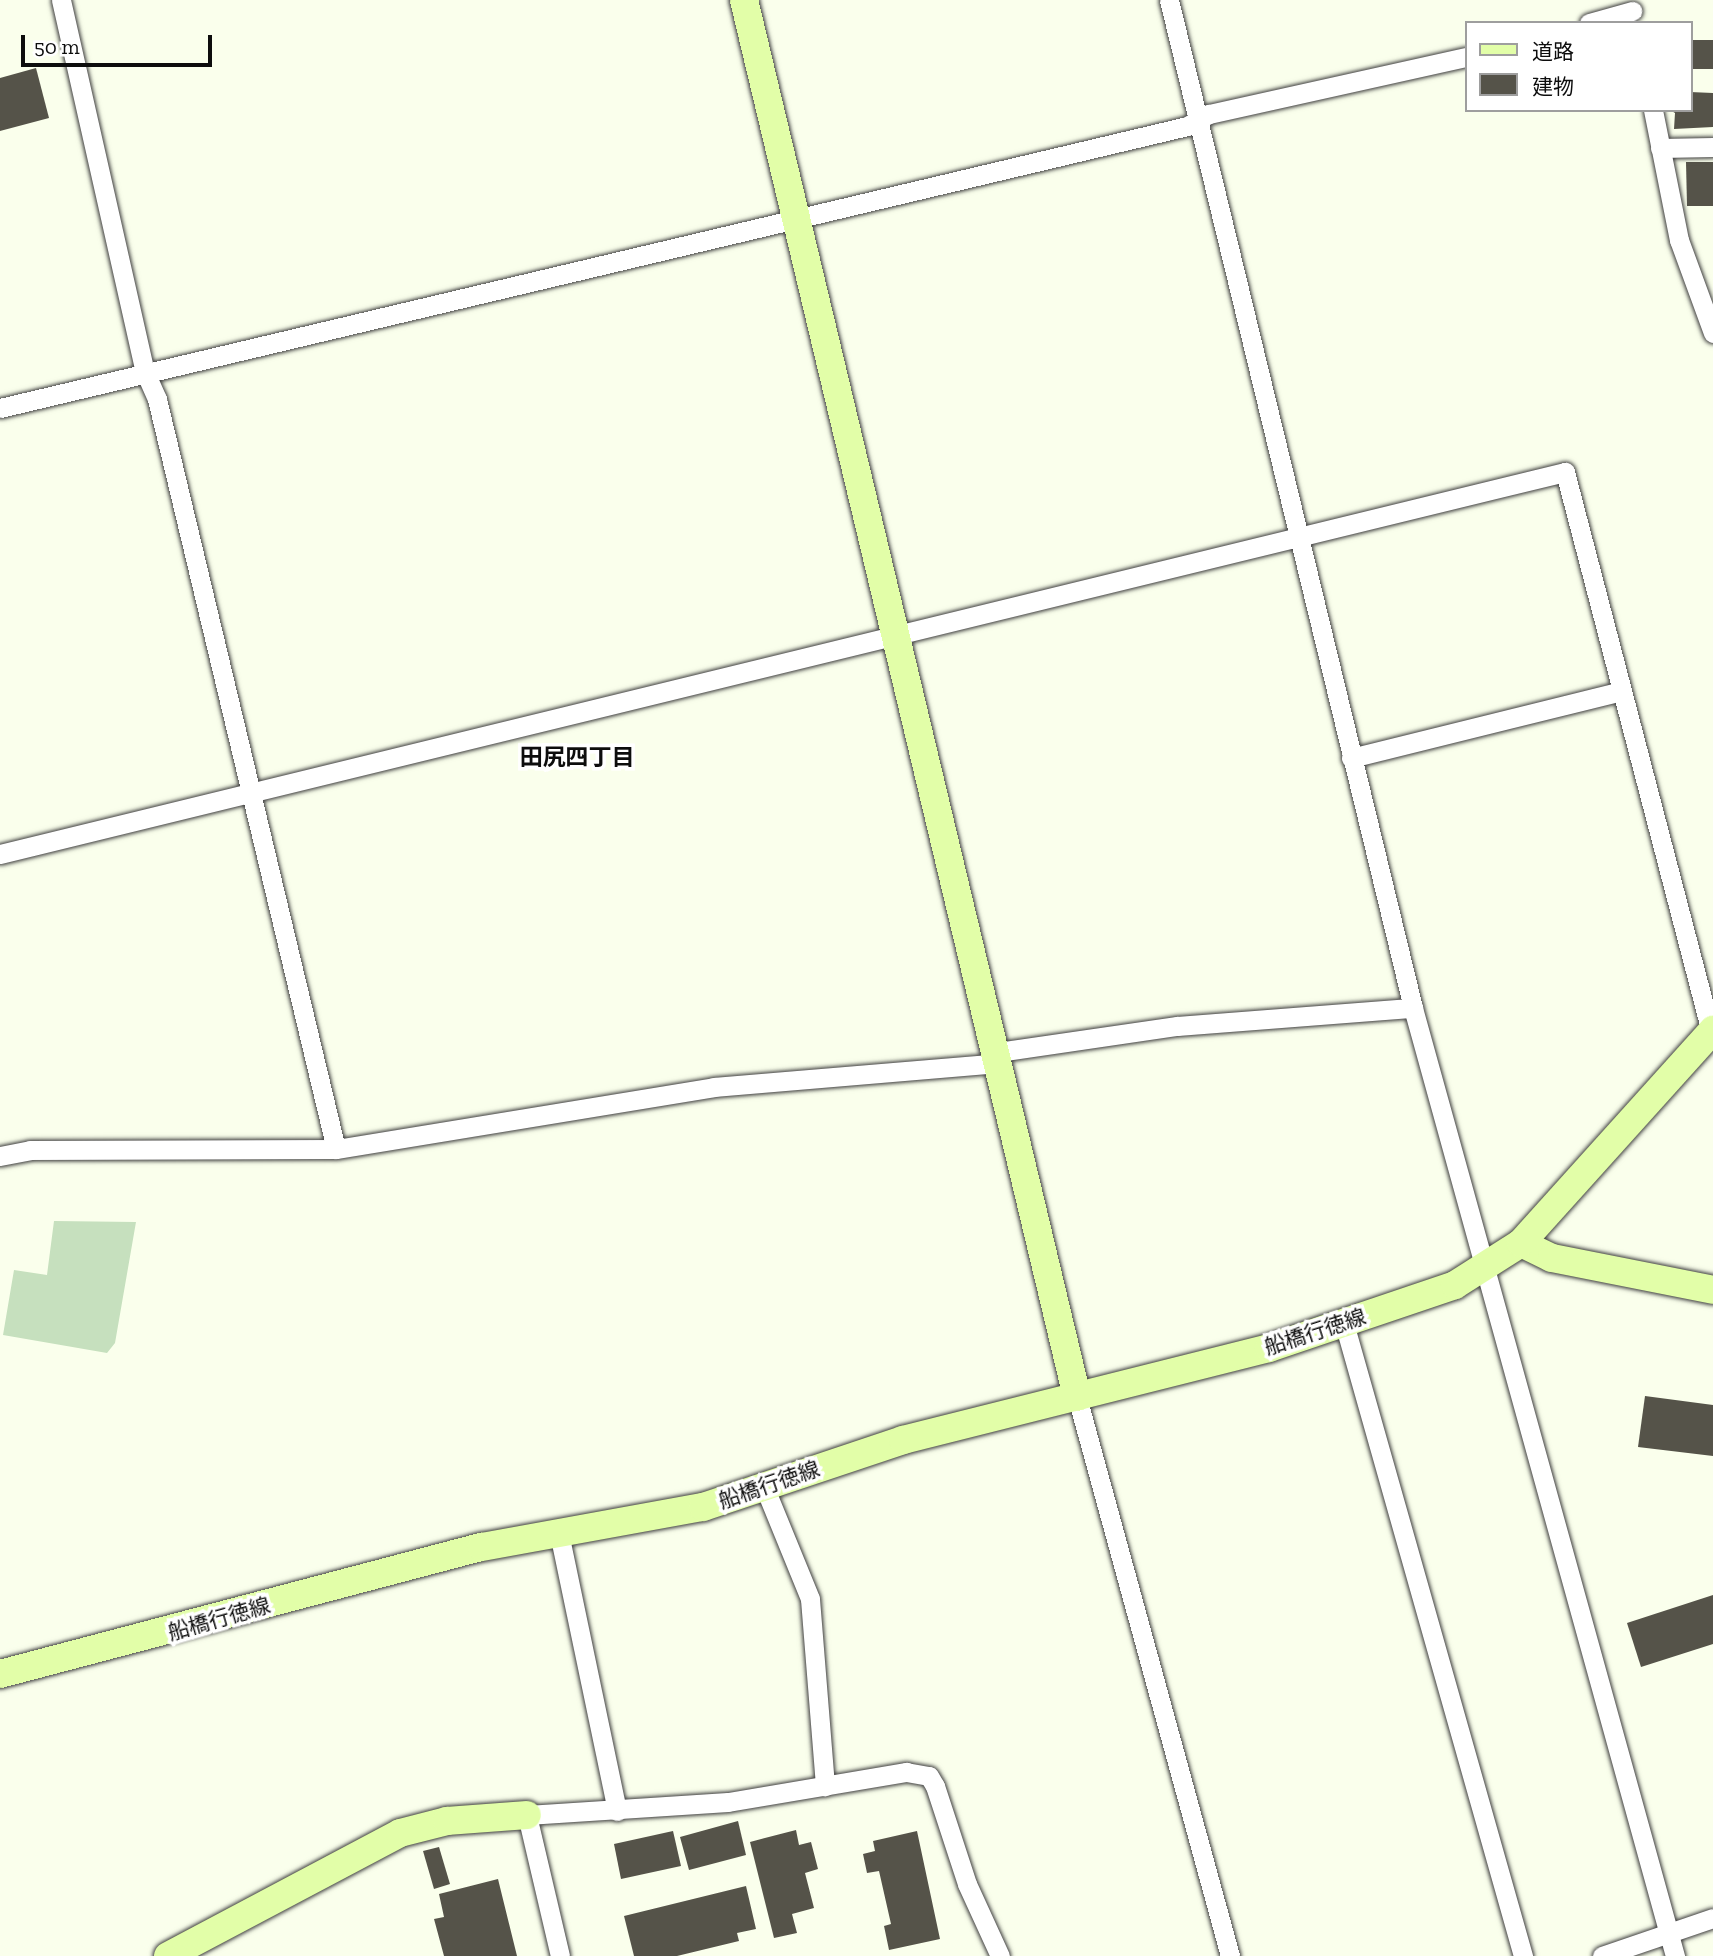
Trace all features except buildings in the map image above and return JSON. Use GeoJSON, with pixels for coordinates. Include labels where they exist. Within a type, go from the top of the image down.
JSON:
{"type":"FeatureCollection","features":[{"type":"Feature","properties":{"kind":"main road"},"geometry":{"type":"LineString","coordinates":[[744,0],[1000,1058],[1077,1397]]}},
{"type":"Feature","properties":{"kind":"main road","name":"船橋行徳線"},"geometry":{"type":"LineString","coordinates":[[0,1674],[482,1547],[703,1507],[903,1440],[1077,1397],[1344,1323],[1483,1270],[1521,1244],[1712,1031]]}},
{"type":"Feature","properties":{"kind":"main road"},"geometry":{"type":"LineString","coordinates":[[1521,1244],[1552,1258],[1713,1290]]}},
{"type":"Feature","properties":{"kind":"main road"},"geometry":{"type":"LineString","coordinates":[[168,1956],[400,1833],[447,1821],[527,1815]]}},
{"type":"Feature","properties":{"kind":"street"},"geometry":{"type":"LineString","coordinates":[[61,0],[145,372],[157,399],[336,1149]]}},
{"type":"Feature","properties":{"kind":"street"},"geometry":{"type":"LineString","coordinates":[[1169,0],[1303,540],[1351,758],[1413,1008],[1483,1270],[1675,1956]]}},
{"type":"Feature","properties":{"kind":"street"},"geometry":{"type":"LineString","coordinates":[[1596,21],[1633,11]]}},
{"type":"Feature","properties":{"kind":"street"},"geometry":{"type":"LineString","coordinates":[[0,408],[1464,57]]}},
{"type":"Feature","properties":{"kind":"street"},"geometry":{"type":"LineString","coordinates":[[1653,112],[1679,240],[1713,333]]}},
{"type":"Feature","properties":{"kind":"street"},"geometry":{"type":"LineString","coordinates":[[1660,148],[1713,147]]}},
{"type":"Feature","properties":{"kind":"street"},"geometry":{"type":"LineString","coordinates":[[0,854],[898,635],[1303,540],[1565,472],[1712,1031]]}},
{"type":"Feature","properties":{"kind":"street"},"geometry":{"type":"LineString","coordinates":[[1351,758],[1622,691]]}},
{"type":"Feature","properties":{"kind":"street"},"geometry":{"type":"LineString","coordinates":[[0,1156],[30,1150],[336,1149],[714,1087],[1000,1058],[1177,1026],[1413,1008]]}},
{"type":"Feature","properties":{"kind":"street"},"geometry":{"type":"LineString","coordinates":[[1344,1323],[1523,1956]]}},
{"type":"Feature","properties":{"kind":"street"},"geometry":{"type":"LineString","coordinates":[[1077,1397],[1230,1956]]}},
{"type":"Feature","properties":{"kind":"street"},"geometry":{"type":"LineString","coordinates":[[764,1486],[810,1599],[825,1786]]}},
{"type":"Feature","properties":{"kind":"street"},"geometry":{"type":"LineString","coordinates":[[559,1533],[617,1811]]}},
{"type":"Feature","properties":{"kind":"street"},"geometry":{"type":"LineString","coordinates":[[560,1956],[527,1815],[617,1811],[825,1786],[906,1772],[929,1776],[967,1884],[1000,1956]]}},
{"type":"Feature","properties":{"kind":"street"},"geometry":{"type":"LineString","coordinates":[[1602,1956],[1670,1937],[1713,1918]]}},
{"type":"Feature","properties":{"kind":"green space"},"geometry":{"type":"Polygon","coordinates":[[[54,1221],[136,1222],[115,1343],[107,1353],[3,1335],[14,1270],[47,1275],[54,1221]]]}},
{"type":"Feature","properties":{"kind":"district","name":"田尻四丁目"},"geometry":{"type":"Point","coordinates":[577,757]}}]}
